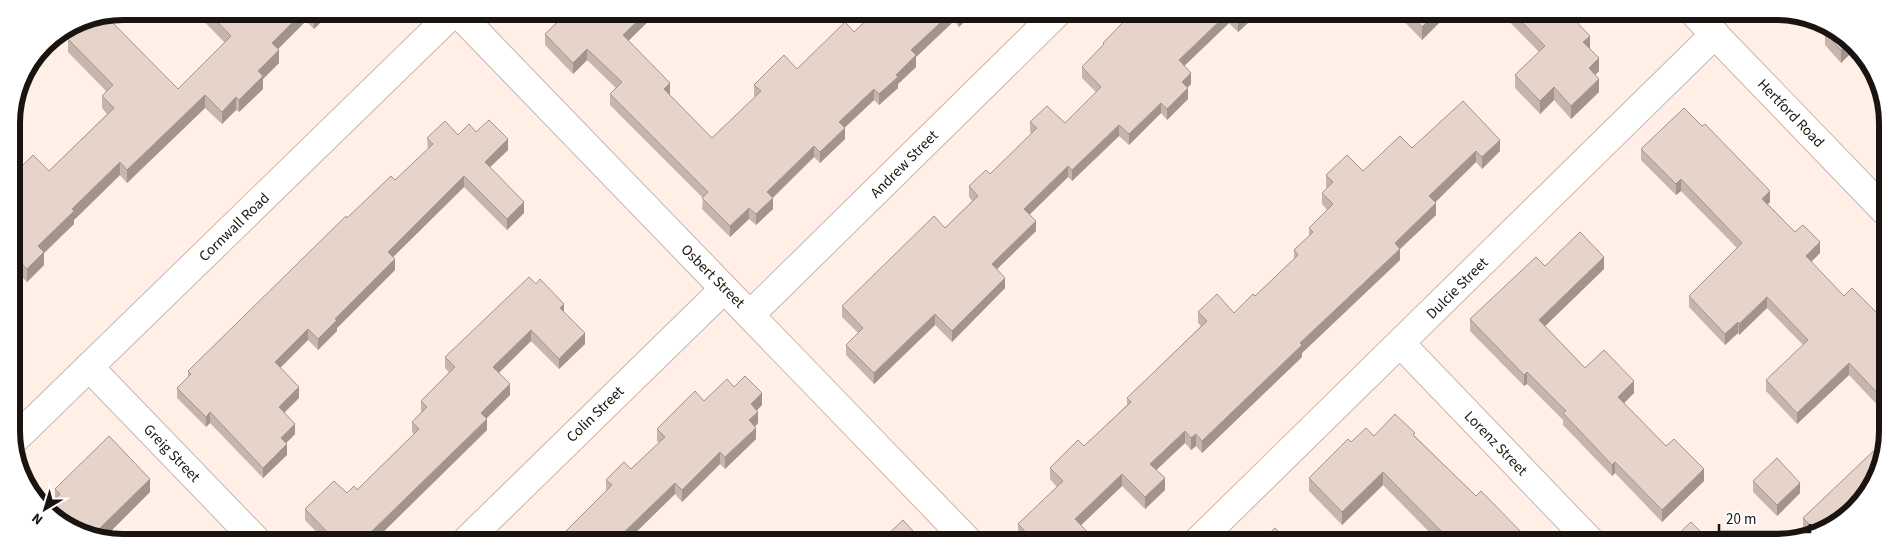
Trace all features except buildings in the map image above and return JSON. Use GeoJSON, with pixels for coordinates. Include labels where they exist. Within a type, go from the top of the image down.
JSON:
{"type":"FeatureCollection","features":[{"type":"Feature","properties":{"kind":"street","name":"Cornwall Road"},"geometry":{"type":"LineString","coordinates":[[20,434],[444,20]]}},
{"type":"Feature","properties":{"kind":"street","name":"Osbert Street"},"geometry":{"type":"LineString","coordinates":[[458,20],[750,315],[961,534]]}},
{"type":"Feature","properties":{"kind":"street","name":"Andrew Street"},"geometry":{"type":"LineString","coordinates":[[750,315],[1050,20]]}},
{"type":"Feature","properties":{"kind":"street","name":"Hertford Road"},"geometry":{"type":"LineString","coordinates":[[1706,21],[1879,205]]}},
{"type":"Feature","properties":{"kind":"street","name":"Dulcie Street"},"geometry":{"type":"LineString","coordinates":[[1205,534],[1401,344],[1706,21]]}},
{"type":"Feature","properties":{"kind":"street","name":"Colin Street"},"geometry":{"type":"LineString","coordinates":[[472,534],[724,289]]}},
{"type":"Feature","properties":{"kind":"street","name":"Lorenz Street"},"geometry":{"type":"LineString","coordinates":[[1401,344],[1583,534]]}},
{"type":"Feature","properties":{"kind":"street","name":"Greig Street"},"geometry":{"type":"LineString","coordinates":[[89,367],[251,534]]}}]}
